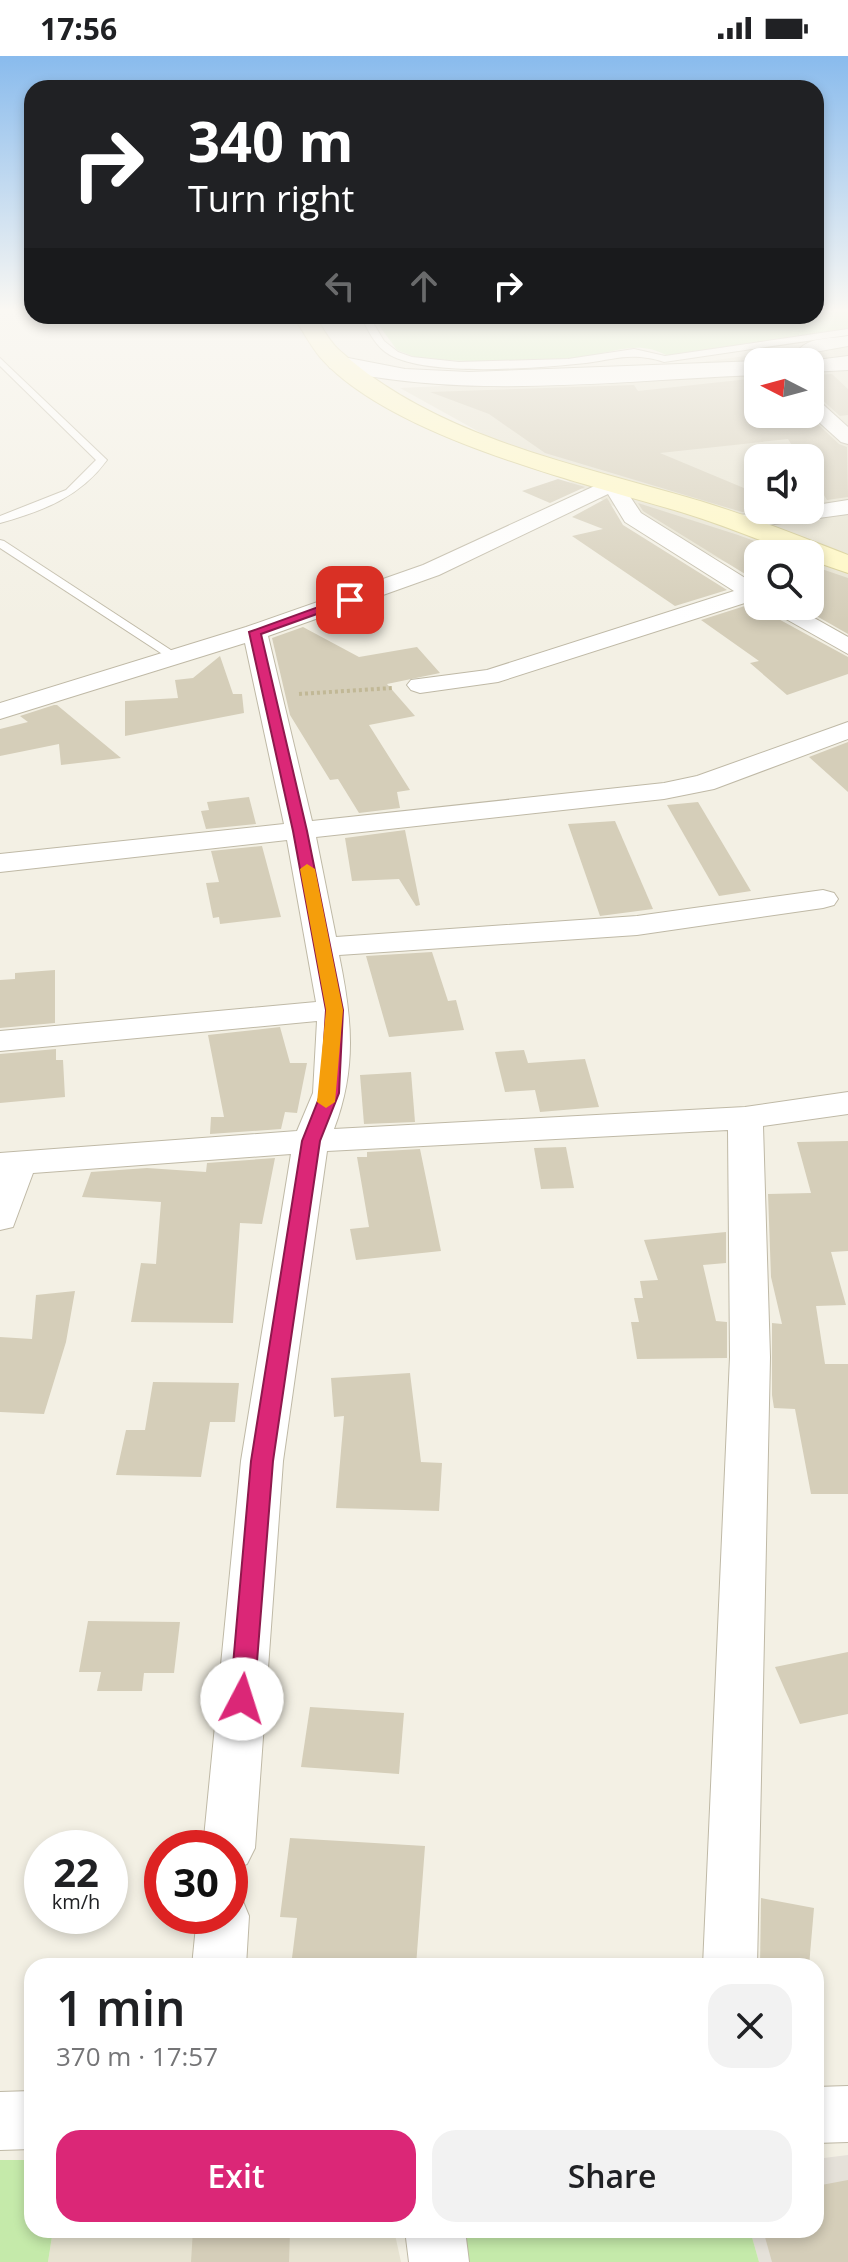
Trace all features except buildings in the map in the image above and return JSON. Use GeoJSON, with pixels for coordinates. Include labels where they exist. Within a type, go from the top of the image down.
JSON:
{"type":"FeatureCollection","features":[{"type":"Feature","properties":{"kind":"main road"},"geometry":{"type":"LineString","coordinates":[[421,415],[530,458],[738,522],[848,565]]}},
{"type":"Feature","properties":{"kind":"street"},"geometry":{"type":"LineString","coordinates":[[824,416],[848,438]]}},
{"type":"Feature","properties":{"kind":"street"},"geometry":{"type":"LineString","coordinates":[[0,711],[255,632],[431,570],[612,484],[633,517],[744,588]]}},
{"type":"Feature","properties":{"kind":"street"},"geometry":{"type":"LineString","coordinates":[[738,522],[848,507]]}},
{"type":"Feature","properties":{"kind":"street"},"geometry":{"type":"LineString","coordinates":[[420,685],[489,677],[744,598]]}},
{"type":"Feature","properties":{"kind":"street"},"geometry":{"type":"LineString","coordinates":[[800,620],[848,647]]}},
{"type":"Feature","properties":{"kind":"street"},"geometry":{"type":"LineString","coordinates":[[231,1830],[262,1461],[311,1141],[330,1093],[334,1010],[300,831],[255,632]]}},
{"type":"Feature","properties":{"kind":"street"},"geometry":{"type":"LineString","coordinates":[[0,863],[687,787],[848,730]]}},
{"type":"Feature","properties":{"kind":"street"},"geometry":{"type":"LineString","coordinates":[[323,947],[598,931],[707,919],[823,899]]}},
{"type":"Feature","properties":{"kind":"street"},"geometry":{"type":"LineString","coordinates":[[0,1041],[334,1010]]}},
{"type":"Feature","properties":{"kind":"street"},"geometry":{"type":"LineString","coordinates":[[0,1218],[9,1164],[311,1141],[745,1118],[848,1103]]}},
{"type":"Feature","properties":{"kind":"street"},"geometry":{"type":"LineString","coordinates":[[730,1958],[750,1357],[745,1118]]}},
{"type":"Feature","properties":{"kind":"street"},"geometry":{"type":"LineString","coordinates":[[220,1958],[222,1934]]}},
{"type":"Feature","properties":{"kind":"street"},"geometry":{"type":"LineString","coordinates":[[824,2115],[848,2114]]}},
{"type":"Feature","properties":{"kind":"street"},"geometry":{"type":"LineString","coordinates":[[0,2121],[24,2120]]}},
{"type":"Feature","properties":{"kind":"street"},"geometry":{"type":"LineString","coordinates":[[436,2238],[439,2262]]}},
{"type":"Feature","properties":{"kind":"lane"},"geometry":{"type":"LineString","coordinates":[[0,520],[73,493],[87,483],[102,460],[56,415]]}},
{"type":"Feature","properties":{"kind":"lane"},"geometry":{"type":"LineString","coordinates":[[0,543],[174,656]]}},
{"type":"Feature","properties":{"kind":"path"},"geometry":{"type":"LineString","coordinates":[[270,697],[420,685]]}},
{"type":"Feature","properties":{"kind":"shaded area"},"geometry":{"type":"Polygon","coordinates":[[[449,415],[744,415],[744,428],[824,428],[824,415],[848,415],[848,622],[824,610],[824,540],[744,540],[744,571],[633,517],[449,415]]]}},
{"type":"Feature","properties":{"kind":"shaded area"},"geometry":{"type":"Polygon","coordinates":[[[848,2155],[848,2262],[759,2262],[752,2238],[824,2238],[824,2158],[848,2155]]]}},
{"type":"Feature","properties":{"kind":"shaded area"},"geometry":{"type":"Polygon","coordinates":[[[52,2238],[396,2238],[401,2262],[48,2262],[52,2238]]]}},
{"type":"Feature","properties":{"kind":"green space"},"geometry":{"type":"Polygon","coordinates":[[[0,2160],[24,2160],[24,2238],[52,2238],[48,2262],[0,2262],[0,2160]]]}},
{"type":"Feature","properties":{"kind":"green space"},"geometry":{"type":"Polygon","coordinates":[[[466,2238],[752,2238],[759,2262],[469,2262],[466,2238]]]}},
{"type":"Feature","properties":{"kind":"slow traffic"},"geometry":{"type":"LineString","coordinates":[[307,869],[334,1010],[330,1093],[326,1102]]}},
{"type":"Feature","properties":{"kind":"route"},"geometry":{"type":"LineString","coordinates":[[242,1699],[262,1461],[311,1141],[330,1093],[334,1010],[300,831],[255,632],[350,600]]}}]}
